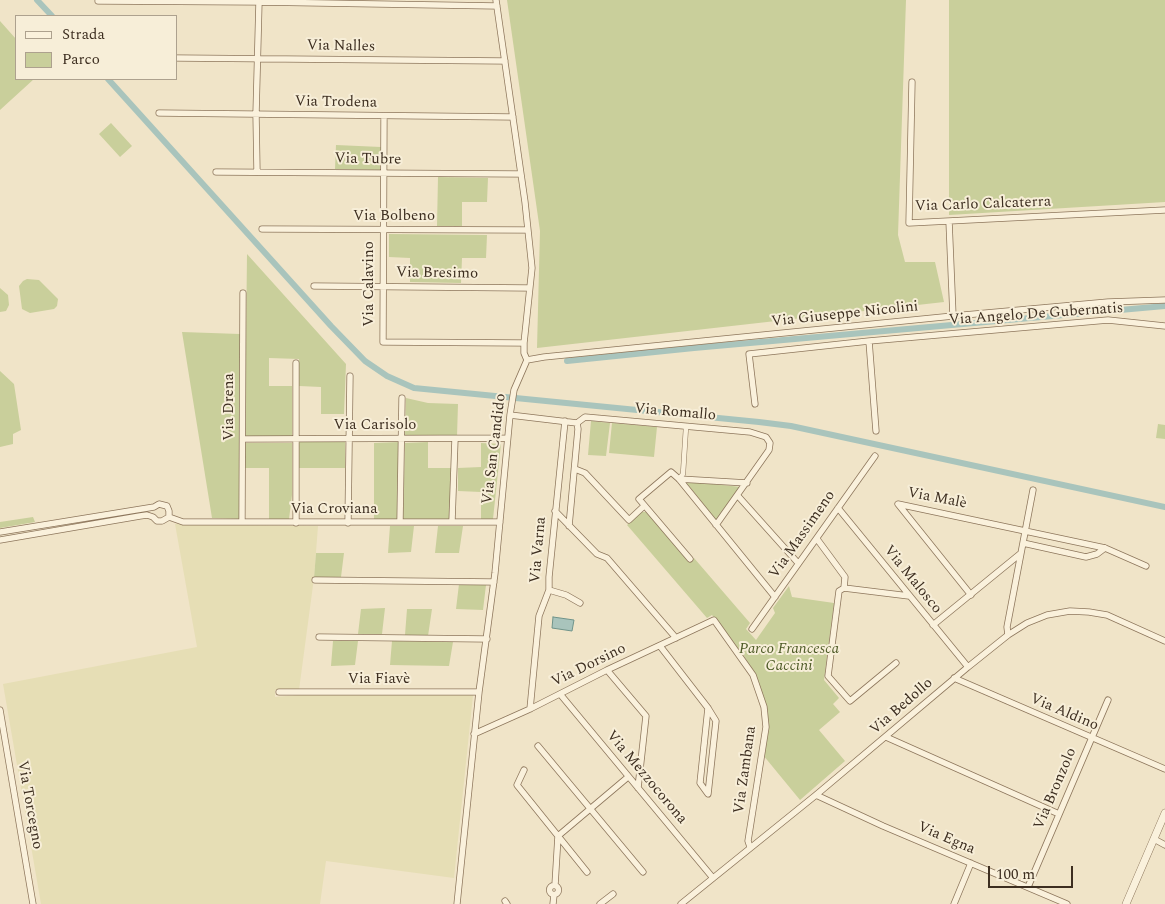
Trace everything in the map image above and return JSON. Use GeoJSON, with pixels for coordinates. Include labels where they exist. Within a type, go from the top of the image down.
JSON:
{"type":"FeatureCollection","features":[{"type":"Feature","properties":{"kind":"street"},"geometry":{"type":"LineString","coordinates":[[98,1],[496,3],[521,174],[532,268],[524,343],[524,353],[527,360]]}},
{"type":"Feature","properties":{"kind":"street"},"geometry":{"type":"LineString","coordinates":[[257,171],[256,114],[259,2]]}},
{"type":"Feature","properties":{"kind":"street","name":"Via Nalles"},"geometry":{"type":"LineString","coordinates":[[178,58],[505,62]]}},
{"type":"Feature","properties":{"kind":"street","name":"Via Carlo Calcaterra"},"geometry":{"type":"LineString","coordinates":[[912,82],[909,223],[1165,210]]}},
{"type":"Feature","properties":{"kind":"street","name":"Via Trodena"},"geometry":{"type":"LineString","coordinates":[[159,113],[513,117]]}},
{"type":"Feature","properties":{"kind":"street","name":"Via Calavino"},"geometry":{"type":"LineString","coordinates":[[384,116],[383,342],[524,343]]}},
{"type":"Feature","properties":{"kind":"street","name":"Via Tubre"},"geometry":{"type":"LineString","coordinates":[[216,172],[521,174]]}},
{"type":"Feature","properties":{"kind":"street"},"geometry":{"type":"LineString","coordinates":[[949,221],[954,316]]}},
{"type":"Feature","properties":{"kind":"street","name":"Via Bolbeno"},"geometry":{"type":"LineString","coordinates":[[262,230],[527,230]]}},
{"type":"Feature","properties":{"kind":"street","name":"Via Bresimo"},"geometry":{"type":"LineString","coordinates":[[314,286],[530,288]]}},
{"type":"Feature","properties":{"kind":"street","name":"Via Drena"},"geometry":{"type":"LineString","coordinates":[[242,521],[243,293]]}},
{"type":"Feature","properties":{"kind":"street","name":"Via Giuseppe Nicolini"},"geometry":{"type":"LineString","coordinates":[[527,360],[954,316],[1108,302],[1165,300]]}},
{"type":"Feature","properties":{"kind":"street","name":"Via Angelo De Gubernatis"},"geometry":{"type":"LineString","coordinates":[[755,404],[749,354],[869,341],[1108,320],[1165,326]]}},
{"type":"Feature","properties":{"kind":"street"},"geometry":{"type":"LineString","coordinates":[[869,341],[876,431]]}},
{"type":"Feature","properties":{"kind":"street","name":"Via San Candido"},"geometry":{"type":"LineString","coordinates":[[458,904],[474,734],[494,582],[507,438],[514,390],[527,360]]}},
{"type":"Feature","properties":{"kind":"street"},"geometry":{"type":"LineString","coordinates":[[296,362],[296,522]]}},
{"type":"Feature","properties":{"kind":"street"},"geometry":{"type":"LineString","coordinates":[[348,523],[350,376]]}},
{"type":"Feature","properties":{"kind":"street"},"geometry":{"type":"LineString","coordinates":[[400,521],[402,398]]}},
{"type":"Feature","properties":{"kind":"street"},"geometry":{"type":"LineString","coordinates":[[510,415],[577,423],[569,526]]}},
{"type":"Feature","properties":{"kind":"street","name":"Via Romallo"},"geometry":{"type":"LineString","coordinates":[[577,423],[585,417],[750,432],[762,435],[769,441],[769,450],[747,484]]}},
{"type":"Feature","properties":{"kind":"street","name":"Via Varna"},"geometry":{"type":"LineString","coordinates":[[530,709],[539,616],[549,590],[565,421]]}},
{"type":"Feature","properties":{"kind":"street"},"geometry":{"type":"LineString","coordinates":[[679,479],[683,474],[686,426]]}},
{"type":"Feature","properties":{"kind":"street","name":"Via Carisolo"},"geometry":{"type":"LineString","coordinates":[[243,439],[507,438]]}},
{"type":"Feature","properties":{"kind":"street"},"geometry":{"type":"LineString","coordinates":[[452,521],[455,439]]}},
{"type":"Feature","properties":{"kind":"street","name":"Via Massimeno"},"geometry":{"type":"LineString","coordinates":[[752,629],[875,456]]}},
{"type":"Feature","properties":{"kind":"street"},"geometry":{"type":"LineString","coordinates":[[574,469],[585,473],[629,520],[644,506]]}},
{"type":"Feature","properties":{"kind":"street"},"geometry":{"type":"LineString","coordinates":[[690,559],[640,499],[671,472],[679,479],[775,597]]}},
{"type":"Feature","properties":{"kind":"street"},"geometry":{"type":"LineString","coordinates":[[679,479],[747,484]]}},
{"type":"Feature","properties":{"kind":"street"},"geometry":{"type":"LineString","coordinates":[[716,525],[747,484]]}},
{"type":"Feature","properties":{"kind":"street"},"geometry":{"type":"LineString","coordinates":[[1008,635],[1033,490]]}},
{"type":"Feature","properties":{"kind":"street"},"geometry":{"type":"LineString","coordinates":[[738,496],[798,563]]}},
{"type":"Feature","properties":{"kind":"street"},"geometry":{"type":"LineString","coordinates":[[0,532],[154,507],[159,504],[168,508],[169,516],[165,520],[160,521],[153,517],[140,516],[0,540]]}},
{"type":"Feature","properties":{"kind":"street","name":"Via Malè"},"geometry":{"type":"LineString","coordinates":[[971,595],[898,504],[1025,530]]}},
{"type":"Feature","properties":{"kind":"street"},"geometry":{"type":"LineString","coordinates":[[153,517],[154,507]]}},
{"type":"Feature","properties":{"kind":"street","name":"Via Malosco"},"geometry":{"type":"LineString","coordinates":[[838,508],[968,667]]}},
{"type":"Feature","properties":{"kind":"street"},"geometry":{"type":"LineString","coordinates":[[555,512],[597,554],[607,558],[676,638]]}},
{"type":"Feature","properties":{"kind":"street"},"geometry":{"type":"LineString","coordinates":[[106,514],[105,520],[107,522]]}},
{"type":"Feature","properties":{"kind":"street","name":"Via Croviana"},"geometry":{"type":"LineString","coordinates":[[169,516],[182,522],[500,522]]}},
{"type":"Feature","properties":{"kind":"street"},"geometry":{"type":"LineString","coordinates":[[63,521],[65,529]]}},
{"type":"Feature","properties":{"kind":"street"},"geometry":{"type":"LineString","coordinates":[[18,528],[20,536]]}},
{"type":"Feature","properties":{"kind":"street"},"geometry":{"type":"LineString","coordinates":[[1025,530],[1105,548],[1146,566]]}},
{"type":"Feature","properties":{"kind":"street"},"geometry":{"type":"LineString","coordinates":[[817,539],[845,576],[844,588]]}},
{"type":"Feature","properties":{"kind":"street"},"geometry":{"type":"LineString","coordinates":[[1023,543],[1086,557],[1097,554],[1105,548]]}},
{"type":"Feature","properties":{"kind":"street"},"geometry":{"type":"LineString","coordinates":[[933,626],[1021,554]]}},
{"type":"Feature","properties":{"kind":"street"},"geometry":{"type":"LineString","coordinates":[[315,580],[494,582]]}},
{"type":"Feature","properties":{"kind":"street"},"geometry":{"type":"LineString","coordinates":[[896,663],[850,701],[828,676],[839,590],[844,588],[909,596]]}},
{"type":"Feature","properties":{"kind":"street"},"geometry":{"type":"LineString","coordinates":[[549,590],[566,595],[580,603]]}},
{"type":"Feature","properties":{"kind":"street","name":"Via Bedollo"},"geometry":{"type":"LineString","coordinates":[[681,904],[816,795],[954,678],[1008,635],[1027,623],[1047,615],[1080,612],[1107,615],[1165,640]]}},
{"type":"Feature","properties":{"kind":"street","name":"Via Dorsino"},"geometry":{"type":"LineString","coordinates":[[474,734],[714,620]]}},
{"type":"Feature","properties":{"kind":"street","name":"Via Zambana"},"geometry":{"type":"LineString","coordinates":[[714,620],[753,675],[764,707],[766,727],[748,841],[750,847]]}},
{"type":"Feature","properties":{"kind":"street"},"geometry":{"type":"LineString","coordinates":[[319,637],[487,639]]}},
{"type":"Feature","properties":{"kind":"street"},"geometry":{"type":"LineString","coordinates":[[660,646],[708,708],[716,721],[708,794],[700,782],[708,708]]}},
{"type":"Feature","properties":{"kind":"street"},"geometry":{"type":"LineString","coordinates":[[607,670],[646,716],[638,788]]}},
{"type":"Feature","properties":{"kind":"street","name":"Via Aldino"},"geometry":{"type":"LineString","coordinates":[[954,678],[1165,770]]}},
{"type":"Feature","properties":{"kind":"street","name":"Via Fiavè"},"geometry":{"type":"LineString","coordinates":[[278,692],[479,692]]}},
{"type":"Feature","properties":{"kind":"street","name":"Via Mezzocorona"},"geometry":{"type":"LineString","coordinates":[[560,694],[713,878]]}},
{"type":"Feature","properties":{"kind":"street","name":"Via Bronzolo"},"geometry":{"type":"LineString","coordinates":[[1028,887],[1108,700]]}},
{"type":"Feature","properties":{"kind":"street","name":"Via Torcegno"},"geometry":{"type":"LineString","coordinates":[[0,710],[33,904]]}},
{"type":"Feature","properties":{"kind":"street"},"geometry":{"type":"LineString","coordinates":[[886,737],[1059,814]]}},
{"type":"Feature","properties":{"kind":"street"},"geometry":{"type":"LineString","coordinates":[[538,746],[643,872]]}},
{"type":"Feature","properties":{"kind":"street"},"geometry":{"type":"LineString","coordinates":[[524,770],[517,785],[587,872]]}},
{"type":"Feature","properties":{"kind":"street"},"geometry":{"type":"LineString","coordinates":[[553,904],[554,895],[558,892],[554,885],[558,836],[628,777]]}},
{"type":"Feature","properties":{"kind":"street","name":"Via Egna"},"geometry":{"type":"LineString","coordinates":[[816,795],[971,864],[1067,904]]}},
{"type":"Feature","properties":{"kind":"street"},"geometry":{"type":"LineString","coordinates":[[1126,904],[1165,813]]}},
{"type":"Feature","properties":{"kind":"street"},"geometry":{"type":"LineString","coordinates":[[1154,839],[1165,844]]}},
{"type":"Feature","properties":{"kind":"street"},"geometry":{"type":"LineString","coordinates":[[954,904],[971,864]]}},
{"type":"Feature","properties":{"kind":"street"},"geometry":{"type":"LineString","coordinates":[[600,904],[613,894]]}},
{"type":"Feature","properties":{"kind":"shaded area"},"geometry":{"type":"Polygon","coordinates":[[[175,524],[318,526],[314,578],[299,690],[275,690],[275,697],[298,695],[473,695],[454,878],[326,861],[320,904],[41,904],[3,684],[197,647],[175,524]]]}},
{"type":"Feature","properties":{"kind":"green space"},"geometry":{"type":"Polygon","coordinates":[[[507,0],[906,0],[898,235],[905,262],[935,262],[944,302],[537,348],[540,231],[507,0]]]}},
{"type":"Feature","properties":{"kind":"green space"},"geometry":{"type":"Polygon","coordinates":[[[949,0],[1165,0],[1165,202],[949,215],[949,0]]]}},
{"type":"Feature","properties":{"kind":"green space"},"geometry":{"type":"Polygon","coordinates":[[[0,21],[15,38],[15,80],[33,80],[0,110],[0,21]]]}},
{"type":"Feature","properties":{"kind":"green space"},"geometry":{"type":"Polygon","coordinates":[[[111,123],[132,146],[120,157],[99,134],[111,123]]]}},
{"type":"Feature","properties":{"kind":"green space"},"geometry":{"type":"Polygon","coordinates":[[[336,145],[381,147],[380,170],[335,169],[336,145]]]}},
{"type":"Feature","properties":{"kind":"green space"},"geometry":{"type":"Polygon","coordinates":[[[438,177],[488,178],[487,202],[462,202],[462,226],[437,226],[438,177]]]}},
{"type":"Feature","properties":{"kind":"green space"},"geometry":{"type":"Polygon","coordinates":[[[389,234],[487,235],[486,258],[462,258],[461,283],[410,282],[410,258],[389,257],[389,234]]]}},
{"type":"Feature","properties":{"kind":"green space"},"geometry":{"type":"Polygon","coordinates":[[[247,254],[346,364],[344,414],[321,414],[321,387],[299,386],[299,359],[269,358],[269,386],[292,386],[292,437],[245,437],[247,254]]]}},
{"type":"Feature","properties":{"kind":"green space"},"geometry":{"type":"Polygon","coordinates":[[[27,279],[39,280],[58,299],[57,306],[54,309],[30,313],[22,309],[19,286],[27,279]]]}},
{"type":"Feature","properties":{"kind":"green space"},"geometry":{"type":"Polygon","coordinates":[[[0,288],[8,295],[9,305],[6,311],[0,312],[0,288]]]}},
{"type":"Feature","properties":{"kind":"green space"},"geometry":{"type":"Polygon","coordinates":[[[182,332],[240,334],[239,519],[212,518],[182,332]]]}},
{"type":"Feature","properties":{"kind":"green space"},"geometry":{"type":"Polygon","coordinates":[[[0,371],[14,384],[21,430],[13,434],[13,444],[0,447],[0,371]]]}},
{"type":"Feature","properties":{"kind":"green space"},"geometry":{"type":"Polygon","coordinates":[[[406,398],[428,403],[458,404],[457,436],[405,435],[406,398]]]}},
{"type":"Feature","properties":{"kind":"green space"},"geometry":{"type":"Polygon","coordinates":[[[591,421],[610,423],[606,456],[588,455],[591,421]]]}},
{"type":"Feature","properties":{"kind":"green space"},"geometry":{"type":"Polygon","coordinates":[[[612,423],[657,427],[654,457],[609,453],[612,423]]]}},
{"type":"Feature","properties":{"kind":"green space"},"geometry":{"type":"Polygon","coordinates":[[[1158,424],[1165,425],[1165,439],[1156,438],[1158,424]]]}},
{"type":"Feature","properties":{"kind":"green space"},"geometry":{"type":"Polygon","coordinates":[[[297,442],[345,442],[345,468],[297,468],[297,442]]]}},
{"type":"Feature","properties":{"kind":"green space"},"geometry":{"type":"Polygon","coordinates":[[[399,442],[398,519],[374,519],[374,443],[399,442]]]}},
{"type":"Feature","properties":{"kind":"green space"},"geometry":{"type":"Polygon","coordinates":[[[428,442],[428,468],[452,468],[450,519],[403,519],[405,443],[428,442]]]}},
{"type":"Feature","properties":{"kind":"green space"},"geometry":{"type":"Polygon","coordinates":[[[245,443],[292,443],[292,495],[289,519],[269,519],[269,468],[245,468],[245,443]]]}},
{"type":"Feature","properties":{"kind":"green space"},"geometry":{"type":"Polygon","coordinates":[[[481,443],[501,444],[493,519],[481,519],[481,492],[458,491],[458,468],[481,467],[481,443]]]}},
{"type":"Feature","properties":{"kind":"green space"},"geometry":{"type":"Polygon","coordinates":[[[685,481],[741,487],[716,520],[685,481]]]}},
{"type":"Feature","properties":{"kind":"green space","name":"Parco Francesca Caccini"},"geometry":{"type":"Polygon","coordinates":[[[642,512],[648,512],[691,561],[694,558],[750,623],[746,629],[756,640],[775,613],[773,608],[789,586],[792,597],[834,603],[824,680],[839,698],[833,704],[840,712],[819,730],[845,761],[800,800],[763,755],[768,728],[755,675],[744,656],[712,615],[707,618],[627,525],[642,512]]]}},
{"type":"Feature","properties":{"kind":"green space"},"geometry":{"type":"Polygon","coordinates":[[[33,517],[35,522],[0,528],[0,522],[33,517]]]}},
{"type":"Feature","properties":{"kind":"green space"},"geometry":{"type":"Polygon","coordinates":[[[390,526],[414,526],[411,552],[388,553],[390,526]]]}},
{"type":"Feature","properties":{"kind":"green space"},"geometry":{"type":"Polygon","coordinates":[[[438,526],[463,526],[459,553],[435,553],[438,526]]]}},
{"type":"Feature","properties":{"kind":"green space"},"geometry":{"type":"Polygon","coordinates":[[[316,553],[344,553],[341,577],[314,578],[316,553]]]}},
{"type":"Feature","properties":{"kind":"green space"},"geometry":{"type":"Polygon","coordinates":[[[459,584],[486,585],[483,610],[456,609],[459,584]]]}},
{"type":"Feature","properties":{"kind":"green space"},"geometry":{"type":"Polygon","coordinates":[[[385,608],[382,634],[358,634],[361,609],[385,608]]]}},
{"type":"Feature","properties":{"kind":"green space"},"geometry":{"type":"Polygon","coordinates":[[[407,609],[432,609],[428,636],[405,635],[407,609]]]}},
{"type":"Feature","properties":{"kind":"green space"},"geometry":{"type":"Polygon","coordinates":[[[333,641],[358,641],[355,665],[331,666],[333,641]]]}},
{"type":"Feature","properties":{"kind":"green space"},"geometry":{"type":"Polygon","coordinates":[[[392,641],[453,642],[449,666],[390,665],[392,641]]]}},
{"type":"Feature","properties":{"kind":"water"},"geometry":{"type":"Polygon","coordinates":[[[553,617],[574,620],[572,631],[552,628],[553,617]]]}},
{"type":"Feature","properties":{"kind":"waterway"},"geometry":{"type":"LineString","coordinates":[[37,0],[51,15]]}},
{"type":"Feature","properties":{"kind":"waterway"},"geometry":{"type":"LineString","coordinates":[[109,80],[331,326],[365,361],[387,376],[414,388],[791,426],[1165,507]]}},
{"type":"Feature","properties":{"kind":"waterway"},"geometry":{"type":"LineString","coordinates":[[567,361],[1165,306]]}}]}
